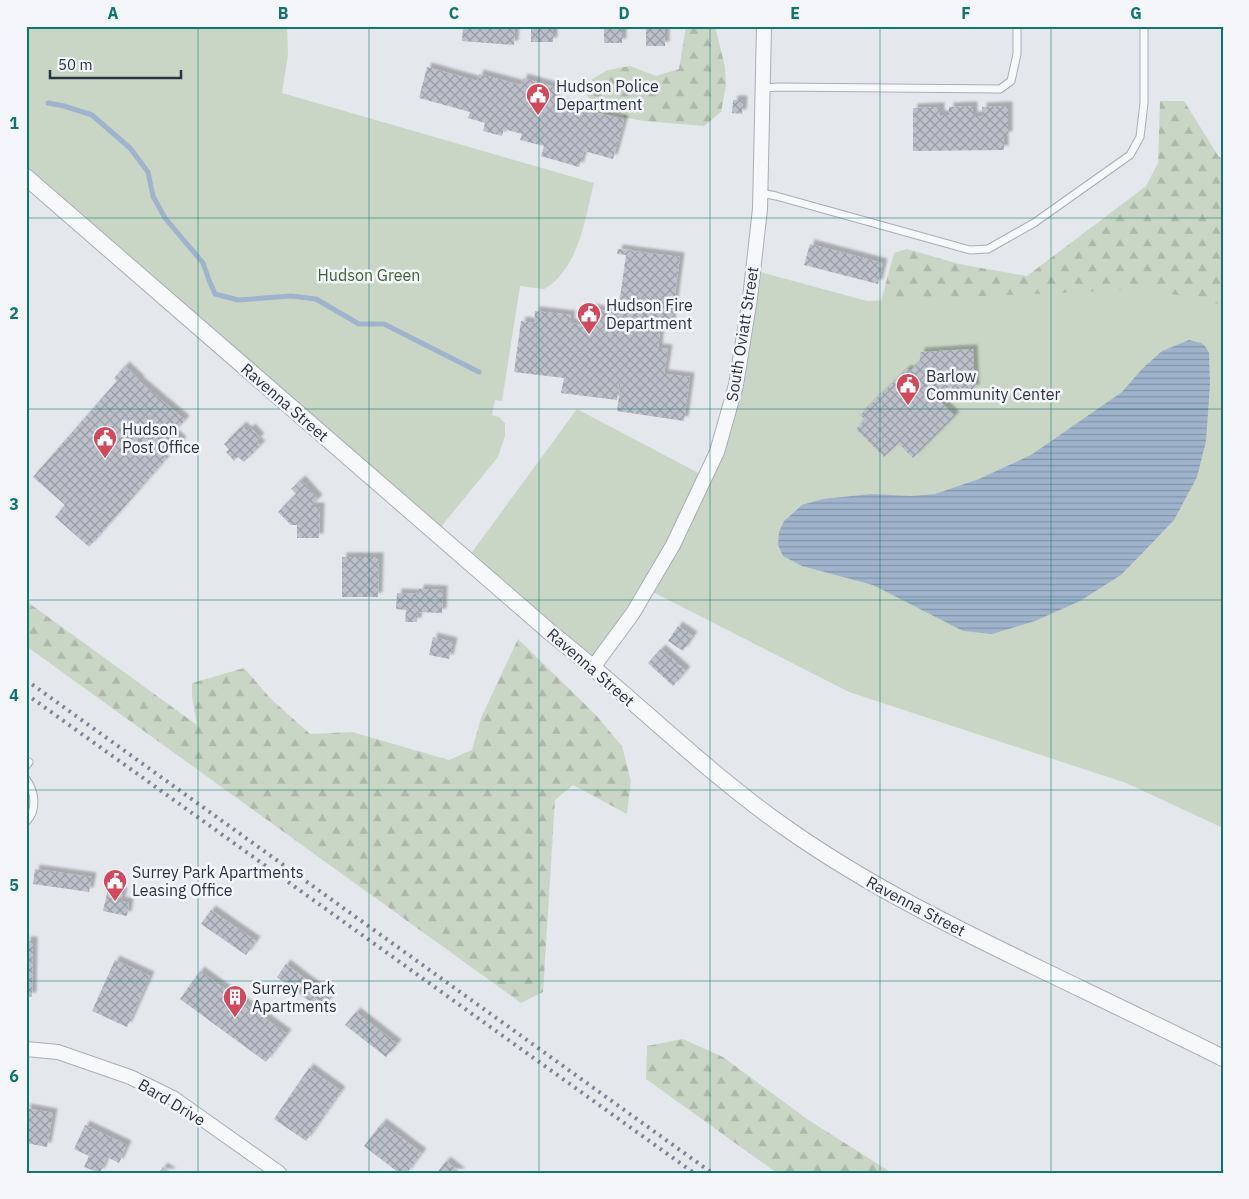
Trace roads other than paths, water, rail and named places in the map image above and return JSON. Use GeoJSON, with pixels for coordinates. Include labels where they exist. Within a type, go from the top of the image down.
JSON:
{"type":"FeatureCollection","features":[{"type":"Feature","properties":{"kind":"street","name":"South Oviatt Street"},"geometry":{"type":"LineString","coordinates":[[594,666],[633,613],[673,545],[717,452],[736,385],[750,298],[760,208],[764,26]]}},
{"type":"Feature","properties":{"kind":"street","name":"Ravenna Street"},"geometry":{"type":"LineString","coordinates":[[26,177],[544,627],[594,666],[630,701],[718,777],[789,830],[873,884],[941,921],[1223,1058]]}},
{"type":"Feature","properties":{"kind":"street","name":"Bard Drive"},"geometry":{"type":"LineString","coordinates":[[26,1049],[58,1052],[130,1077],[172,1098],[279,1173]]}},
{"type":"Feature","properties":{"kind":"lane"},"geometry":{"type":"LineString","coordinates":[[763,88],[1000,89],[1011,81],[1017,54],[1017,26]]}},
{"type":"Feature","properties":{"kind":"lane"},"geometry":{"type":"LineString","coordinates":[[760,193],[970,250],[988,249],[1034,223],[1130,154],[1140,137],[1144,104],[1144,26]]}},
{"type":"Feature","properties":{"kind":"lane"},"geometry":{"type":"LineString","coordinates":[[26,779],[32,788],[35,800],[30,818],[26,822]]}},
{"type":"Feature","properties":{"kind":"water"},"geometry":{"type":"Polygon","coordinates":[[[1189,340],[1201,343],[1209,353],[1210,384],[1206,441],[1197,477],[1174,520],[1121,575],[1080,601],[1035,621],[992,634],[963,631],[873,585],[802,566],[783,556],[778,545],[779,532],[784,521],[802,505],[823,499],[871,494],[911,496],[935,494],[979,479],[1031,455],[1122,392],[1142,369],[1162,351],[1189,340]]]}},
{"type":"Feature","properties":{"kind":"waterway"},"geometry":{"type":"LineString","coordinates":[[48,103],[92,115],[130,148],[148,172],[153,196],[165,218],[203,263],[215,294],[238,300],[291,296],[316,299],[359,324],[384,324],[479,372]]}},
{"type":"Feature","properties":{"kind":"railway"},"geometry":{"type":"LineString","coordinates":[[26,680],[712,1173]]}},
{"type":"Feature","properties":{"kind":"railway"},"geometry":{"type":"LineString","coordinates":[[26,694],[694,1173]]}},
{"type":"Feature","properties":{"kind":"place","name":"Hudson Police Department"},"geometry":{"type":"Point","coordinates":[538,116]}},
{"type":"Feature","properties":{"kind":"place","name":"Hudson Fire Department"},"geometry":{"type":"Point","coordinates":[589,335]}},
{"type":"Feature","properties":{"kind":"place","name":"Barlow Community Center"},"geometry":{"type":"Point","coordinates":[908,406]}},
{"type":"Feature","properties":{"kind":"place","name":"Hudson Post Office"},"geometry":{"type":"Point","coordinates":[105,459]}},
{"type":"Feature","properties":{"kind":"place","name":"Surrey Park Apartments Leasing Office"},"geometry":{"type":"Point","coordinates":[115,902]}},
{"type":"Feature","properties":{"kind":"place","name":"Surrey Park Apartments"},"geometry":{"type":"Point","coordinates":[235,1018]}},
{"type":"Feature","properties":{"kind":"park label","name":"Hudson Green"},"geometry":{"type":"Point","coordinates":[369,275]}}]}
